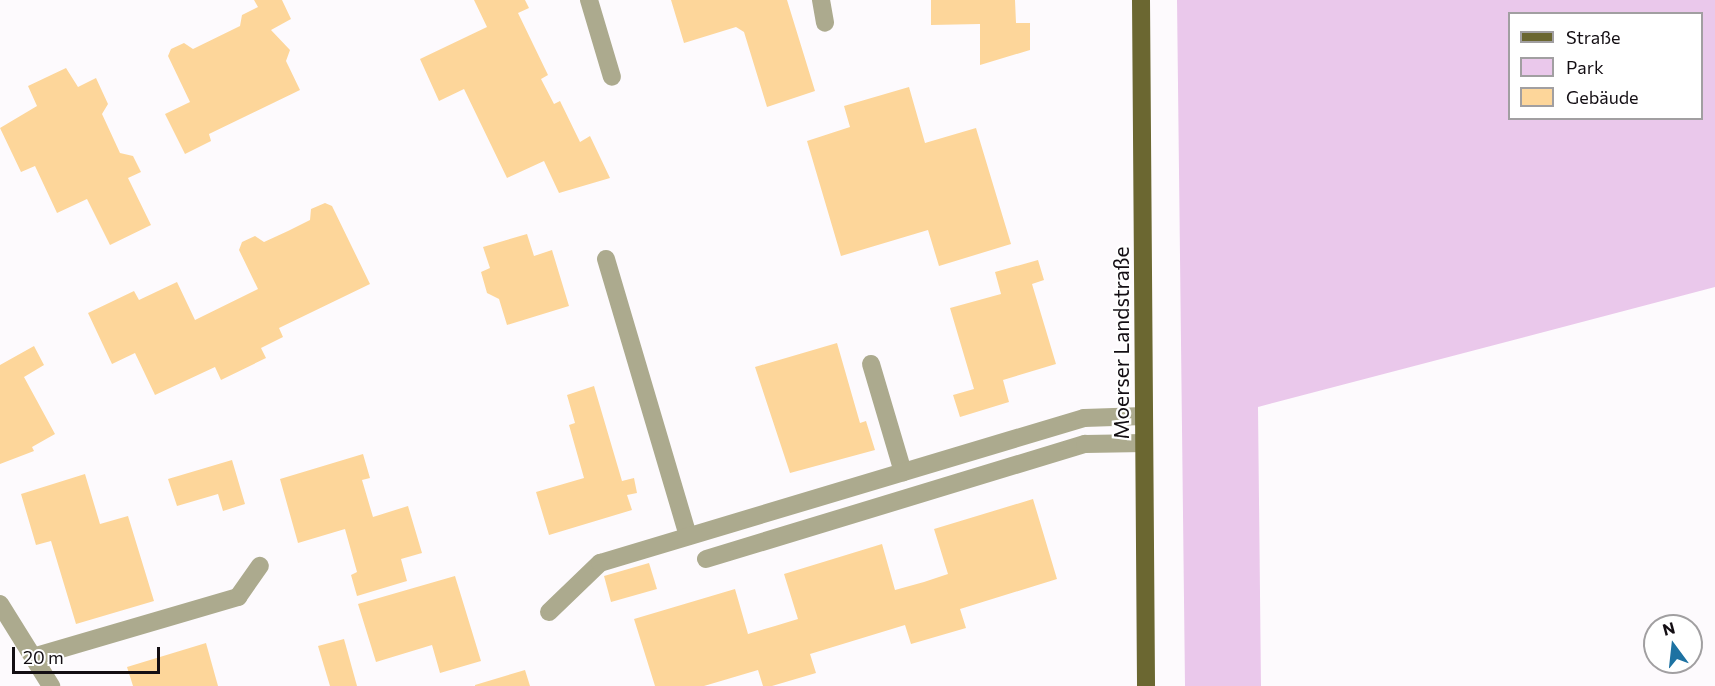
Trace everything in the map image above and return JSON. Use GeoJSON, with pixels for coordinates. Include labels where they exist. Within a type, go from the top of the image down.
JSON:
{"type":"FeatureCollection","features":[{"type":"Feature","properties":{"kind":"main road","name":"Moerser Landstraße"},"geometry":{"type":"LineString","coordinates":[[1140,0],[1146,686]]}},
{"type":"Feature","properties":{"kind":"street"},"geometry":{"type":"LineString","coordinates":[[589,0],[612,77]]}},
{"type":"Feature","properties":{"kind":"street"},"geometry":{"type":"LineString","coordinates":[[821,0],[825,23]]}},
{"type":"Feature","properties":{"kind":"street"},"geometry":{"type":"LineString","coordinates":[[606,260],[688,536]]}},
{"type":"Feature","properties":{"kind":"street"},"geometry":{"type":"LineString","coordinates":[[871,364],[903,472]]}},
{"type":"Feature","properties":{"kind":"street"},"geometry":{"type":"LineString","coordinates":[[549,612],[600,563],[1084,418],[1144,416]]}},
{"type":"Feature","properties":{"kind":"street"},"geometry":{"type":"LineString","coordinates":[[706,559],[1085,444],[1144,443]]}},
{"type":"Feature","properties":{"kind":"street"},"geometry":{"type":"LineString","coordinates":[[33,657],[238,597],[260,566]]}},
{"type":"Feature","properties":{"kind":"street"},"geometry":{"type":"LineString","coordinates":[[0,604],[51,686]]}},
{"type":"Feature","properties":{"kind":"green space"},"geometry":{"type":"Polygon","coordinates":[[[1177,0],[1715,0],[1715,287],[1258,407],[1261,686],[1185,686],[1177,0]]]}},
{"type":"Feature","properties":{"kind":"building"},"geometry":{"type":"Polygon","coordinates":[[[254,0],[282,0],[291,19],[271,30],[290,50],[286,61],[300,90],[209,134],[211,141],[185,154],[165,114],[190,102],[168,56],[171,49],[184,43],[193,49],[240,26],[242,15],[258,7],[254,0]]]}},
{"type":"Feature","properties":{"kind":"building"},"geometry":{"type":"Polygon","coordinates":[[[474,0],[525,0],[529,8],[518,13],[548,75],[541,79],[554,104],[560,101],[580,142],[590,136],[610,178],[559,193],[544,161],[507,178],[464,89],[439,101],[420,59],[487,27],[474,0]]]}},
{"type":"Feature","properties":{"kind":"building"},"geometry":{"type":"Polygon","coordinates":[[[671,0],[787,0],[815,91],[767,107],[744,32],[736,27],[684,43],[671,0]]]}},
{"type":"Feature","properties":{"kind":"building"},"geometry":{"type":"Polygon","coordinates":[[[931,0],[1015,0],[1016,23],[1030,23],[1030,50],[980,65],[980,24],[931,25],[931,0]]]}},
{"type":"Feature","properties":{"kind":"building"},"geometry":{"type":"Polygon","coordinates":[[[66,68],[78,87],[96,78],[108,104],[102,114],[120,153],[133,156],[141,172],[128,178],[151,225],[110,245],[87,199],[57,213],[35,166],[21,172],[0,128],[37,106],[28,86],[66,68]]]}},
{"type":"Feature","properties":{"kind":"building"},"geometry":{"type":"Polygon","coordinates":[[[909,87],[925,143],[976,128],[1011,244],[939,266],[928,230],[841,256],[807,141],[850,127],[844,106],[909,87]]]}},
{"type":"Feature","properties":{"kind":"building"},"geometry":{"type":"Polygon","coordinates":[[[325,203],[332,206],[370,284],[279,328],[283,337],[261,348],[266,358],[221,380],[215,367],[155,395],[135,353],[112,364],[88,313],[134,291],[139,300],[177,282],[195,320],[258,289],[239,250],[242,242],[255,236],[264,242],[288,231],[310,220],[311,209],[325,203]]]}},
{"type":"Feature","properties":{"kind":"building"},"geometry":{"type":"Polygon","coordinates":[[[527,234],[534,256],[552,250],[569,306],[507,325],[499,299],[487,293],[481,272],[490,268],[483,247],[527,234]]]}},
{"type":"Feature","properties":{"kind":"building"},"geometry":{"type":"Polygon","coordinates":[[[1038,260],[1044,280],[1032,284],[1056,364],[1003,380],[1009,402],[960,417],[953,395],[974,389],[950,308],[1001,294],[995,272],[1038,260]]]}},
{"type":"Feature","properties":{"kind":"building"},"geometry":{"type":"Polygon","coordinates":[[[837,343],[860,423],[866,421],[875,450],[790,473],[755,367],[837,343]]]}},
{"type":"Feature","properties":{"kind":"building"},"geometry":{"type":"Polygon","coordinates":[[[34,346],[44,365],[24,377],[55,434],[32,447],[34,451],[0,464],[0,365],[34,346]]]}},
{"type":"Feature","properties":{"kind":"building"},"geometry":{"type":"Polygon","coordinates":[[[594,386],[622,481],[634,478],[637,493],[627,495],[632,510],[549,535],[536,492],[584,478],[569,425],[575,423],[567,395],[594,386]]]}},
{"type":"Feature","properties":{"kind":"building"},"geometry":{"type":"Polygon","coordinates":[[[363,454],[370,478],[362,480],[373,517],[408,506],[422,553],[401,559],[407,581],[357,596],[351,575],[357,572],[345,529],[298,543],[280,479],[363,454]]]}},
{"type":"Feature","properties":{"kind":"building"},"geometry":{"type":"Polygon","coordinates":[[[232,460],[245,504],[223,511],[218,494],[177,506],[168,479],[232,460]]]}},
{"type":"Feature","properties":{"kind":"building"},"geometry":{"type":"Polygon","coordinates":[[[85,474],[100,524],[128,516],[154,601],[76,624],[51,541],[36,545],[21,494],[85,474]]]}},
{"type":"Feature","properties":{"kind":"building"},"geometry":{"type":"Polygon","coordinates":[[[1033,499],[1057,579],[960,609],[966,628],[911,644],[905,625],[810,654],[816,673],[772,686],[763,686],[758,670],[704,686],[655,686],[634,619],[735,589],[748,634],[775,626],[798,619],[784,574],[882,544],[895,590],[924,582],[948,574],[934,529],[1033,499]]]}},
{"type":"Feature","properties":{"kind":"building"},"geometry":{"type":"Polygon","coordinates":[[[649,563],[657,589],[611,602],[604,576],[649,563]]]}},
{"type":"Feature","properties":{"kind":"building"},"geometry":{"type":"Polygon","coordinates":[[[455,576],[481,661],[440,673],[432,645],[376,662],[358,604],[455,576]]]}},
{"type":"Feature","properties":{"kind":"building"},"geometry":{"type":"Polygon","coordinates":[[[344,639],[357,686],[330,686],[318,646],[344,639]]]}},
{"type":"Feature","properties":{"kind":"building"},"geometry":{"type":"Polygon","coordinates":[[[206,643],[218,686],[133,686],[127,667],[206,643]]]}},
{"type":"Feature","properties":{"kind":"building"},"geometry":{"type":"Polygon","coordinates":[[[525,670],[530,686],[475,686],[475,685],[525,670]]]}}]}
